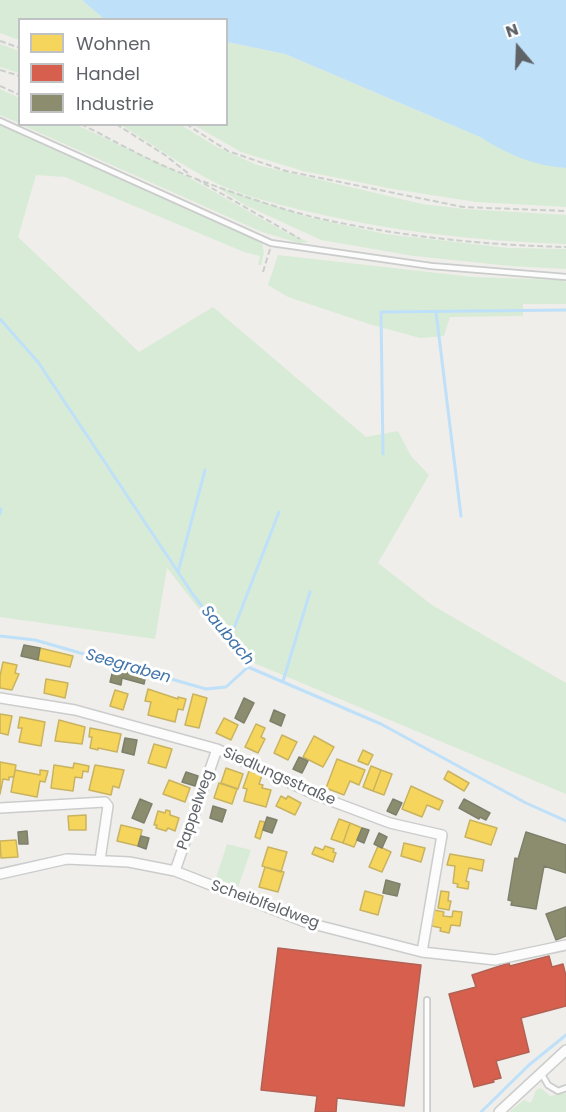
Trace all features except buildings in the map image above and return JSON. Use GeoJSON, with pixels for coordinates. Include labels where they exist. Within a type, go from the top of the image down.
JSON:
{"type":"FeatureCollection","features":[{"type":"Feature","properties":{"kind":"street","name":"Siedlungsstraße"},"geometry":{"type":"LineString","coordinates":[[0,698],[75,710],[217,749],[318,796],[390,823],[442,835],[422,952]]}},
{"type":"Feature","properties":{"kind":"street","name":"Pappelweg"},"geometry":{"type":"LineString","coordinates":[[175,871],[217,749]]}},
{"type":"Feature","properties":{"kind":"street"},"geometry":{"type":"LineString","coordinates":[[0,808],[105,802],[108,806],[100,860]]}},
{"type":"Feature","properties":{"kind":"street","name":"Scheiblfeldweg"},"geometry":{"type":"LineString","coordinates":[[0,874],[67,859],[129,862],[175,871],[305,922],[422,952],[495,960],[566,945]]}},
{"type":"Feature","properties":{"kind":"street"},"geometry":{"type":"LineString","coordinates":[[499,1112],[566,1050]]}},
{"type":"Feature","properties":{"kind":"lane"},"geometry":{"type":"LineString","coordinates":[[0,121],[271,243],[431,266],[566,277]]}},
{"type":"Feature","properties":{"kind":"lane"},"geometry":{"type":"LineString","coordinates":[[427,1000],[428,1112]]}},
{"type":"Feature","properties":{"kind":"lane"},"geometry":{"type":"LineString","coordinates":[[541,1072],[548,1085],[558,1090],[566,1088]]}},
{"type":"Feature","properties":{"kind":"path"},"geometry":{"type":"LineString","coordinates":[[0,41],[18,47]]}},
{"type":"Feature","properties":{"kind":"path"},"geometry":{"type":"LineString","coordinates":[[0,70],[18,75]]}},
{"type":"Feature","properties":{"kind":"path"},"geometry":{"type":"LineString","coordinates":[[0,86],[18,94]]}},
{"type":"Feature","properties":{"kind":"path"},"geometry":{"type":"LineString","coordinates":[[85,126],[169,168],[312,216],[385,231],[509,245],[566,247]]}},
{"type":"Feature","properties":{"kind":"path"},"geometry":{"type":"LineString","coordinates":[[119,126],[165,155],[191,176],[301,239]]}},
{"type":"Feature","properties":{"kind":"path"},"geometry":{"type":"LineString","coordinates":[[189,126],[228,151],[286,171],[464,207],[566,211]]}},
{"type":"Feature","properties":{"kind":"path"},"geometry":{"type":"LineString","coordinates":[[263,272],[268,263],[271,243]]}},
{"type":"Feature","properties":{"kind":"green space"},"geometry":{"type":"Polygon","coordinates":[[[0,0],[82,0],[103,18],[18,18],[18,40],[0,33],[0,0]]]}},
{"type":"Feature","properties":{"kind":"green space"},"geometry":{"type":"Polygon","coordinates":[[[228,42],[285,54],[480,137],[511,153],[543,164],[566,168],[566,207],[476,202],[393,189],[303,171],[241,152],[196,126],[228,126],[228,42]]]}},
{"type":"Feature","properties":{"kind":"green space"},"geometry":{"type":"Polygon","coordinates":[[[0,44],[18,51],[18,73],[0,67],[0,44]]]}},
{"type":"Feature","properties":{"kind":"green space"},"geometry":{"type":"Polygon","coordinates":[[[0,89],[18,98],[18,123],[0,115],[0,89]]]}},
{"type":"Feature","properties":{"kind":"green space"},"geometry":{"type":"Polygon","coordinates":[[[0,124],[262,242],[264,253],[261,265],[258,265],[260,256],[244,252],[65,177],[36,175],[18,237],[139,352],[213,307],[366,437],[398,431],[411,456],[429,475],[378,563],[432,605],[566,683],[566,794],[247,660],[245,668],[167,568],[155,639],[0,617],[0,124]]]}},
{"type":"Feature","properties":{"kind":"green space"},"geometry":{"type":"Polygon","coordinates":[[[24,126],[79,126],[188,177],[285,232],[309,242],[299,243],[262,232],[24,126]]]}},
{"type":"Feature","properties":{"kind":"green space"},"geometry":{"type":"Polygon","coordinates":[[[123,126],[183,126],[217,147],[257,165],[422,204],[566,215],[566,244],[466,237],[366,224],[269,202],[238,192],[218,184],[123,126]]]}},
{"type":"Feature","properties":{"kind":"green space"},"geometry":{"type":"Polygon","coordinates":[[[215,186],[308,217],[385,234],[509,248],[566,249],[566,269],[414,256],[321,240],[245,205],[215,186]]]}},
{"type":"Feature","properties":{"kind":"green space"},"geometry":{"type":"Polygon","coordinates":[[[278,255],[473,277],[562,280],[566,282],[566,304],[523,304],[523,316],[450,317],[444,336],[420,338],[288,297],[268,285],[278,255]]]}},
{"type":"Feature","properties":{"kind":"green space"},"geometry":{"type":"Polygon","coordinates":[[[227,844],[251,850],[238,887],[216,878],[227,844]]]}},
{"type":"Feature","properties":{"kind":"green space"},"geometry":{"type":"Polygon","coordinates":[[[541,1088],[550,1096],[566,1093],[566,1112],[509,1112],[524,1100],[531,1103],[536,1090],[541,1088]]]}},
{"type":"Feature","properties":{"kind":"water"},"geometry":{"type":"Polygon","coordinates":[[[82,0],[566,0],[566,168],[543,165],[521,158],[480,137],[285,54],[228,42],[228,18],[103,18],[82,0]]]}},
{"type":"Feature","properties":{"kind":"waterway"},"geometry":{"type":"LineString","coordinates":[[383,454],[381,312],[566,310]]}},
{"type":"Feature","properties":{"kind":"waterway"},"geometry":{"type":"LineString","coordinates":[[436,312],[461,516]]}},
{"type":"Feature","properties":{"kind":"waterway","name":"Saubach"},"geometry":{"type":"LineString","coordinates":[[0,319],[38,362],[194,596],[248,667],[381,724],[526,803],[566,821]]}},
{"type":"Feature","properties":{"kind":"waterway"},"geometry":{"type":"LineString","coordinates":[[178,572],[205,470]]}},
{"type":"Feature","properties":{"kind":"waterway"},"geometry":{"type":"LineString","coordinates":[[0,514],[1,509]]}},
{"type":"Feature","properties":{"kind":"waterway"},"geometry":{"type":"LineString","coordinates":[[229,641],[279,512]]}},
{"type":"Feature","properties":{"kind":"waterway"},"geometry":{"type":"LineString","coordinates":[[283,681],[310,592]]}},
{"type":"Feature","properties":{"kind":"waterway","name":"Seegraben"},"geometry":{"type":"LineString","coordinates":[[0,636],[35,640],[206,689],[226,687],[248,667]]}},
{"type":"Feature","properties":{"kind":"waterway"},"geometry":{"type":"LineString","coordinates":[[481,1112],[529,1065],[566,1035]]}}]}
